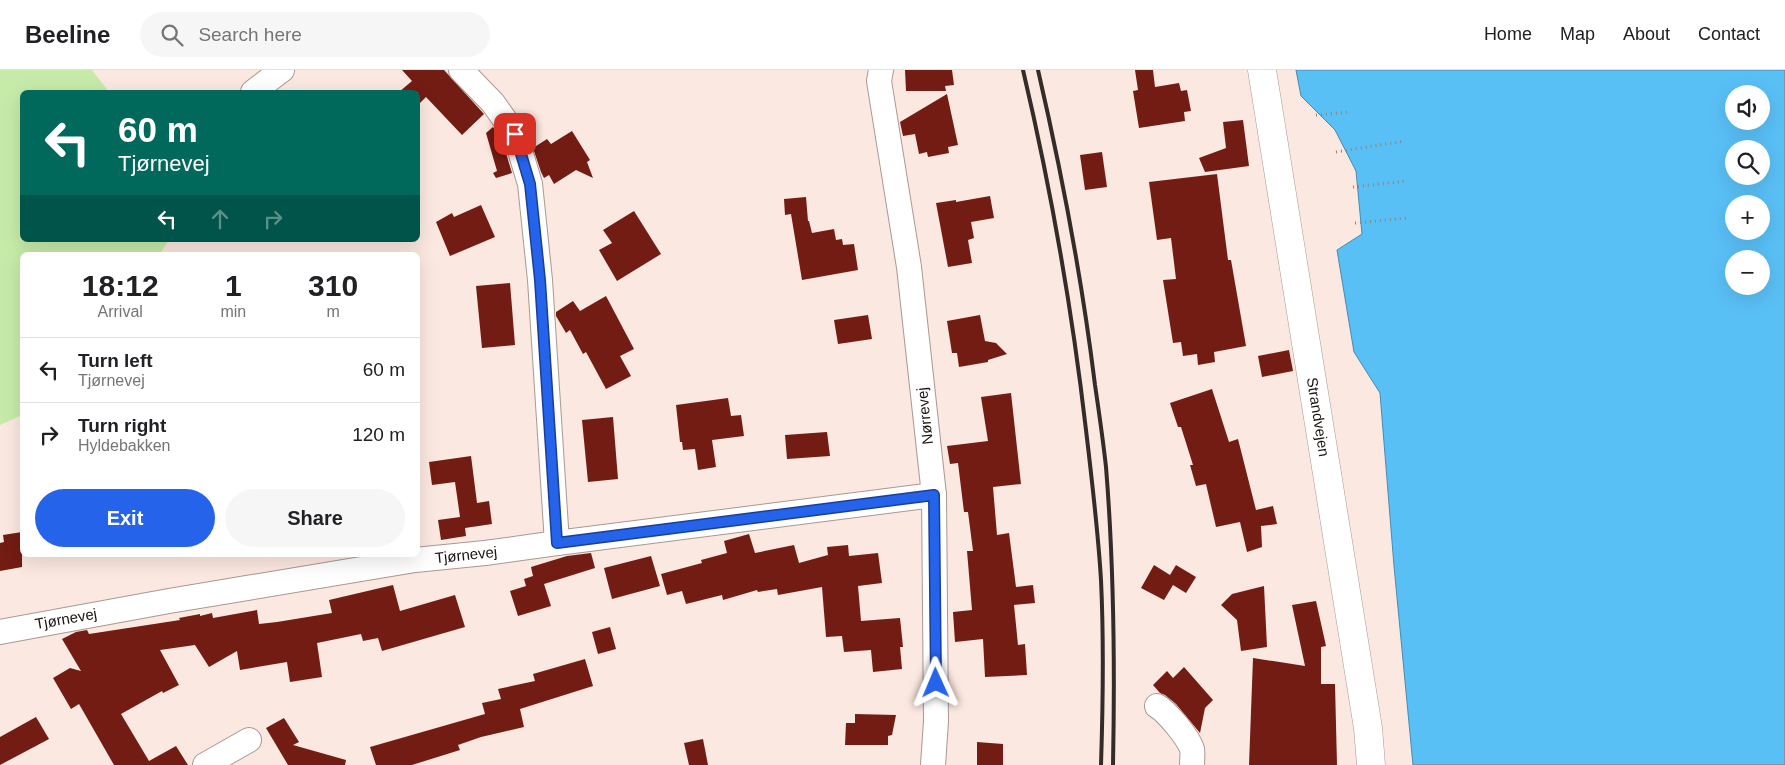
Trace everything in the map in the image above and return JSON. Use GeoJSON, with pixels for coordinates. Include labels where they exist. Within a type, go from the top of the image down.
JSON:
{"type":"FeatureCollection","features":[{"type":"Feature","properties":{"kind":"main road","name":"Strandvejen"},"geometry":{"type":"LineString","coordinates":[[1262,70],[1366,718],[1371,765]]}},
{"type":"Feature","properties":{"kind":"street"},"geometry":{"type":"LineString","coordinates":[[256,90],[282,70]]}},
{"type":"Feature","properties":{"kind":"street"},"geometry":{"type":"LineString","coordinates":[[461,70],[493,103],[515,134],[530,184],[540,280],[557,543]]}},
{"type":"Feature","properties":{"kind":"street","name":"Nørrevej"},"geometry":{"type":"LineString","coordinates":[[881,70],[879,81],[909,267],[934,495],[936,721],[933,765]]}},
{"type":"Feature","properties":{"kind":"street","name":"Tjørnevej"},"geometry":{"type":"LineString","coordinates":[[420,557],[485,553],[934,495]]}},
{"type":"Feature","properties":{"kind":"street","name":"Tjørnevej"},"geometry":{"type":"LineString","coordinates":[[0,632],[415,557]]}},
{"type":"Feature","properties":{"kind":"street"},"geometry":{"type":"LineString","coordinates":[[1157,706],[1177,726],[1192,749],[1192,765]]}},
{"type":"Feature","properties":{"kind":"street"},"geometry":{"type":"LineString","coordinates":[[205,765],[249,740]]}},
{"type":"Feature","properties":{"kind":"path"},"geometry":{"type":"LineString","coordinates":[[1316,115],[1350,112]]}},
{"type":"Feature","properties":{"kind":"path"},"geometry":{"type":"LineString","coordinates":[[1336,152],[1404,141]]}},
{"type":"Feature","properties":{"kind":"path"},"geometry":{"type":"LineString","coordinates":[[1353,187],[1406,181]]}},
{"type":"Feature","properties":{"kind":"path"},"geometry":{"type":"LineString","coordinates":[[1355,223],[1407,218]]}},
{"type":"Feature","properties":{"kind":"green space"},"geometry":{"type":"Polygon","coordinates":[[[0,70],[92,70],[107,90],[20,90],[20,242],[168,242],[161,252],[20,252],[20,416],[0,425],[0,70]]]}},
{"type":"Feature","properties":{"kind":"water"},"geometry":{"type":"Polygon","coordinates":[[[1296,70],[1785,70],[1785,765],[1413,765],[1380,393],[1354,352],[1337,250],[1362,234],[1356,171],[1335,130],[1301,96],[1296,70]]]}},
{"type":"Feature","properties":{"kind":"building"},"geometry":{"type":"Polygon","coordinates":[[[402,70],[444,70],[484,114],[462,135],[426,97],[420,103],[420,90],[401,90],[412,81],[402,70]]]}},
{"type":"Feature","properties":{"kind":"building"},"geometry":{"type":"Polygon","coordinates":[[[905,70],[952,70],[954,85],[945,86],[946,91],[906,91],[905,70]]]}},
{"type":"Feature","properties":{"kind":"building"},"geometry":{"type":"Polygon","coordinates":[[[1135,70],[1153,70],[1155,87],[1179,83],[1181,91],[1187,90],[1191,111],[1184,112],[1185,121],[1139,128],[1133,91],[1138,90],[1135,70]]]}},
{"type":"Feature","properties":{"kind":"building"},"geometry":{"type":"Polygon","coordinates":[[[947,94],[958,145],[948,147],[949,153],[928,157],[927,152],[919,154],[915,134],[903,136],[900,122],[947,94]]]}},
{"type":"Feature","properties":{"kind":"building"},"geometry":{"type":"Polygon","coordinates":[[[1243,120],[1249,166],[1205,172],[1199,158],[1226,148],[1223,122],[1243,120]]]}},
{"type":"Feature","properties":{"kind":"building"},"geometry":{"type":"Polygon","coordinates":[[[493,127],[502,140],[512,173],[496,178],[493,173],[497,171],[486,133],[493,127]]]}},
{"type":"Feature","properties":{"kind":"building"},"geometry":{"type":"Polygon","coordinates":[[[572,131],[590,160],[587,162],[593,178],[576,170],[554,184],[549,175],[544,178],[533,148],[547,139],[551,144],[572,131]]]}},
{"type":"Feature","properties":{"kind":"building"},"geometry":{"type":"Polygon","coordinates":[[[1102,152],[1107,187],[1085,190],[1080,155],[1102,152]]]}},
{"type":"Feature","properties":{"kind":"building"},"geometry":{"type":"Polygon","coordinates":[[[1217,174],[1228,260],[1231,260],[1246,346],[1214,352],[1215,362],[1198,365],[1197,354],[1183,356],[1181,342],[1173,343],[1163,280],[1176,279],[1171,238],[1157,240],[1149,182],[1217,174]]]}},
{"type":"Feature","properties":{"kind":"building"},"geometry":{"type":"Polygon","coordinates":[[[990,196],[994,218],[971,222],[974,238],[968,240],[972,263],[948,267],[936,203],[956,200],[956,202],[990,196]]]}},
{"type":"Feature","properties":{"kind":"building"},"geometry":{"type":"Polygon","coordinates":[[[806,197],[808,221],[812,233],[834,229],[836,240],[842,239],[843,245],[854,244],[858,270],[802,280],[791,214],[785,215],[784,199],[806,197]]]}},
{"type":"Feature","properties":{"kind":"building"},"geometry":{"type":"Polygon","coordinates":[[[481,205],[495,237],[450,256],[436,222],[452,213],[454,217],[481,205]]]}},
{"type":"Feature","properties":{"kind":"building"},"geometry":{"type":"Polygon","coordinates":[[[634,211],[661,254],[617,281],[599,250],[612,243],[603,230],[634,211]]]}},
{"type":"Feature","properties":{"kind":"building"},"geometry":{"type":"Polygon","coordinates":[[[510,283],[515,345],[482,348],[476,286],[510,283]]]}},
{"type":"Feature","properties":{"kind":"building"},"geometry":{"type":"Polygon","coordinates":[[[606,296],[634,349],[620,356],[631,376],[606,389],[586,352],[583,354],[570,330],[566,333],[556,316],[556,312],[573,301],[580,311],[606,296]]]}},
{"type":"Feature","properties":{"kind":"building"},"geometry":{"type":"Polygon","coordinates":[[[868,315],[872,339],[838,344],[834,320],[868,315]]]}},
{"type":"Feature","properties":{"kind":"building"},"geometry":{"type":"Polygon","coordinates":[[[980,315],[985,341],[996,343],[1007,354],[988,360],[988,362],[959,367],[957,353],[952,353],[947,321],[980,315]]]}},
{"type":"Feature","properties":{"kind":"building"},"geometry":{"type":"Polygon","coordinates":[[[1289,350],[1293,371],[1262,377],[1258,356],[1289,350]]]}},
{"type":"Feature","properties":{"kind":"building"},"geometry":{"type":"Polygon","coordinates":[[[1212,389],[1229,442],[1238,439],[1256,510],[1273,506],[1277,524],[1261,526],[1262,547],[1247,552],[1240,522],[1216,527],[1206,484],[1196,486],[1190,465],[1193,465],[1181,427],[1178,427],[1170,403],[1212,389]]]}},
{"type":"Feature","properties":{"kind":"building"},"geometry":{"type":"Polygon","coordinates":[[[1011,393],[1021,484],[993,487],[997,535],[1009,533],[1016,587],[1033,585],[1035,603],[1014,605],[1018,645],[1025,644],[1027,675],[985,677],[983,639],[955,642],[953,612],[972,610],[967,551],[973,551],[968,512],[964,512],[958,463],[950,464],[947,446],[988,441],[981,397],[1011,393]]]}},
{"type":"Feature","properties":{"kind":"building"},"geometry":{"type":"Polygon","coordinates":[[[728,398],[731,416],[741,415],[744,436],[712,440],[716,467],[698,470],[695,449],[683,450],[682,442],[680,442],[676,405],[728,398]]]}},
{"type":"Feature","properties":{"kind":"building"},"geometry":{"type":"Polygon","coordinates":[[[613,417],[618,479],[588,482],[582,420],[613,417]]]}},
{"type":"Feature","properties":{"kind":"building"},"geometry":{"type":"Polygon","coordinates":[[[827,432],[830,456],[787,459],[785,435],[827,432]]]}},
{"type":"Feature","properties":{"kind":"building"},"geometry":{"type":"Polygon","coordinates":[[[471,456],[477,503],[489,501],[492,524],[465,528],[466,536],[441,540],[438,520],[460,517],[455,482],[432,485],[429,462],[471,456]]]}},
{"type":"Feature","properties":{"kind":"building"},"geometry":{"type":"Polygon","coordinates":[[[20,532],[22,567],[0,571],[0,543],[4,542],[3,535],[20,532]]]}},
{"type":"Feature","properties":{"kind":"building"},"geometry":{"type":"Polygon","coordinates":[[[749,534],[755,553],[794,545],[799,563],[828,555],[827,547],[848,545],[849,556],[878,553],[882,583],[858,586],[861,621],[900,618],[903,647],[900,647],[902,669],[873,672],[871,650],[844,652],[842,636],[826,637],[822,587],[778,595],[777,589],[758,592],[757,590],[723,600],[722,595],[686,604],[682,591],[667,595],[661,574],[702,563],[701,560],[727,553],[724,541],[749,534]]]}},
{"type":"Feature","properties":{"kind":"building"},"geometry":{"type":"Polygon","coordinates":[[[591,553],[595,568],[544,584],[551,606],[518,616],[510,591],[526,586],[524,579],[533,576],[531,567],[567,556],[591,553]]]}},
{"type":"Feature","properties":{"kind":"building"},"geometry":{"type":"Polygon","coordinates":[[[651,556],[660,586],[612,599],[604,568],[651,556]]]}},
{"type":"Feature","properties":{"kind":"building"},"geometry":{"type":"Polygon","coordinates":[[[1154,565],[1170,575],[1176,565],[1196,577],[1186,593],[1173,585],[1164,600],[1141,588],[1154,565]]]}},
{"type":"Feature","properties":{"kind":"building"},"geometry":{"type":"Polygon","coordinates":[[[393,585],[400,611],[455,595],[465,627],[382,651],[378,638],[363,641],[361,634],[317,643],[322,677],[290,682],[287,662],[240,670],[237,651],[209,667],[195,645],[160,650],[179,685],[163,693],[162,691],[121,714],[149,761],[176,746],[188,765],[114,765],[79,704],[71,709],[53,678],[70,668],[81,671],[62,639],[76,632],[87,630],[89,634],[180,620],[179,618],[200,614],[200,616],[212,613],[213,618],[257,610],[259,624],[277,622],[332,613],[329,600],[393,585]]]}},
{"type":"Feature","properties":{"kind":"building"},"geometry":{"type":"Polygon","coordinates":[[[1264,586],[1267,647],[1241,651],[1237,620],[1221,605],[1232,594],[1264,586]]]}},
{"type":"Feature","properties":{"kind":"building"},"geometry":{"type":"Polygon","coordinates":[[[1316,601],[1326,646],[1321,647],[1321,684],[1335,684],[1337,765],[1249,765],[1253,658],[1305,666],[1292,605],[1316,601]]]}},
{"type":"Feature","properties":{"kind":"building"},"geometry":{"type":"Polygon","coordinates":[[[610,627],[616,649],[598,654],[592,632],[610,627]]]}},
{"type":"Feature","properties":{"kind":"building"},"geometry":{"type":"Polygon","coordinates":[[[585,659],[593,686],[520,709],[524,727],[481,737],[458,745],[460,750],[412,765],[376,765],[370,747],[485,714],[482,703],[501,699],[498,689],[535,681],[533,674],[585,659]]]}},
{"type":"Feature","properties":{"kind":"building"},"geometry":{"type":"Polygon","coordinates":[[[1184,667],[1213,700],[1205,708],[1200,733],[1176,704],[1160,693],[1153,685],[1167,671],[1173,678],[1184,667]]]}},
{"type":"Feature","properties":{"kind":"building"},"geometry":{"type":"Polygon","coordinates":[[[855,714],[896,715],[892,735],[888,736],[888,745],[845,745],[846,723],[855,723],[855,714]]]}},
{"type":"Feature","properties":{"kind":"building"},"geometry":{"type":"Polygon","coordinates":[[[36,717],[49,739],[0,765],[0,737],[36,717]]]}},
{"type":"Feature","properties":{"kind":"building"},"geometry":{"type":"Polygon","coordinates":[[[284,718],[299,742],[293,745],[346,760],[345,765],[288,765],[266,728],[284,718]]]}},
{"type":"Feature","properties":{"kind":"building"},"geometry":{"type":"Polygon","coordinates":[[[703,739],[708,765],[689,765],[684,743],[703,739]]]}},
{"type":"Feature","properties":{"kind":"building"},"geometry":{"type":"Polygon","coordinates":[[[977,742],[1003,744],[1003,765],[977,765],[977,742]]]}},
{"type":"Feature","properties":{"kind":"railway"},"geometry":{"type":"LineString","coordinates":[[1023,70],[1043,159],[1060,249],[1093,486],[1102,603],[1101,765]]}},
{"type":"Feature","properties":{"kind":"railway"},"geometry":{"type":"LineString","coordinates":[[1038,70],[1078,266],[1106,467],[1111,541],[1113,616],[1113,765]]}},
{"type":"Feature","properties":{"kind":"route"},"geometry":{"type":"LineString","coordinates":[[515,134],[530,184],[540,280],[557,543],[934,495],[936,683]]}}]}
